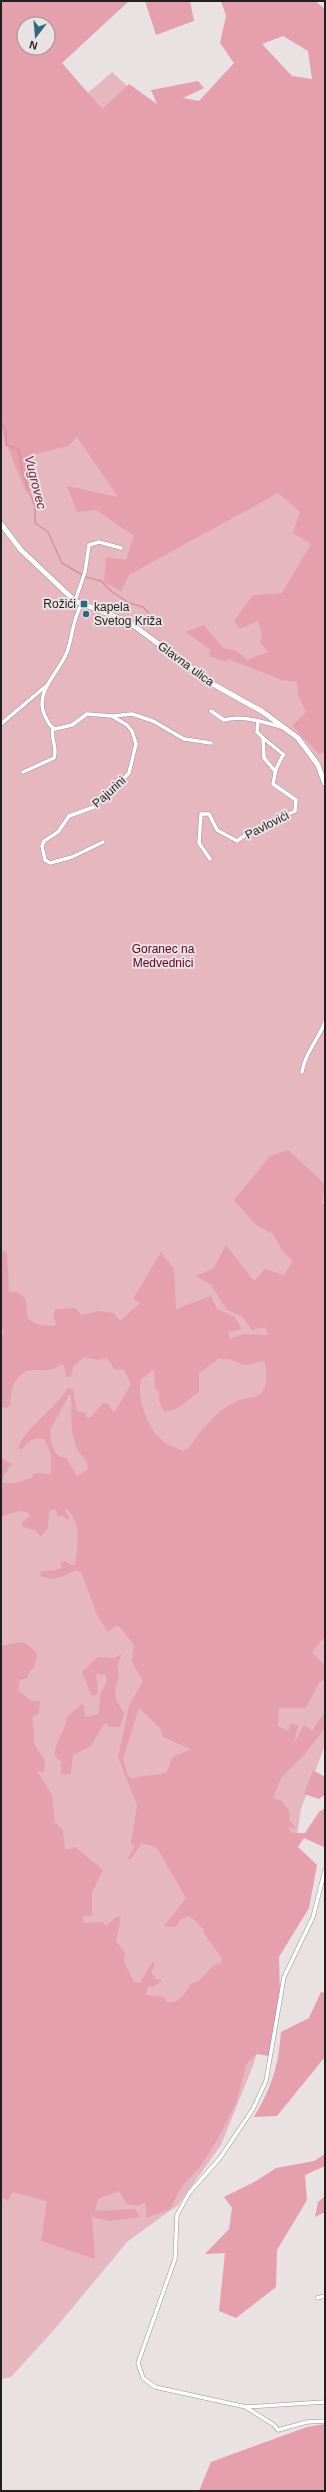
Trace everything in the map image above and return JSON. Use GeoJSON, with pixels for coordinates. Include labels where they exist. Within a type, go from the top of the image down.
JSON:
{"type":"FeatureCollection","features":[{"type":"Feature","properties":{"kind":"main road","name":"Glavna ulica"},"geometry":{"type":"LineString","coordinates":[[1,524],[21,550],[75,601],[82,605],[111,613],[129,622],[211,683],[263,712],[284,728],[309,751],[318,766],[325,784]]}},
{"type":"Feature","properties":{"kind":"street"},"geometry":{"type":"LineString","coordinates":[[75,601],[84,572],[89,545],[99,542],[121,548]]}},
{"type":"Feature","properties":{"kind":"street"},"geometry":{"type":"LineString","coordinates":[[1,724],[46,686],[67,652],[72,624],[82,605]]}},
{"type":"Feature","properties":{"kind":"street"},"geometry":{"type":"LineString","coordinates":[[23,772],[54,758],[56,747],[51,734],[53,728],[41,709],[46,686]]}},
{"type":"Feature","properties":{"kind":"street"},"geometry":{"type":"LineString","coordinates":[[211,711],[224,720],[230,718],[258,721],[284,728]]}},
{"type":"Feature","properties":{"kind":"street","name":"Pajurini"},"geometry":{"type":"LineString","coordinates":[[53,728],[72,725],[87,714],[112,716],[132,714],[153,721],[184,739],[211,743]]}},
{"type":"Feature","properties":{"kind":"street","name":"Pajurini"},"geometry":{"type":"LineString","coordinates":[[103,842],[72,857],[50,863],[45,860],[42,846],[44,841],[58,832],[69,816],[94,807],[128,776],[135,750],[135,734],[127,724],[112,716]]}},
{"type":"Feature","properties":{"kind":"street","name":"Pavlovići"},"geometry":{"type":"LineString","coordinates":[[210,859],[200,843],[200,814],[209,814],[216,830],[236,841],[248,833],[295,811],[296,800],[273,784],[275,771],[264,758],[263,738],[257,732],[258,721]]}},
{"type":"Feature","properties":{"kind":"street"},"geometry":{"type":"LineString","coordinates":[[263,738],[284,755],[275,771]]}},
{"type":"Feature","properties":{"kind":"street"},"geometry":{"type":"LineString","coordinates":[[302,1072],[307,1055],[318,1038],[325,1022]]}},
{"type":"Feature","properties":{"kind":"street"},"geometry":{"type":"LineString","coordinates":[[325,1870],[312,1917],[284,1977],[266,2081],[253,2109],[220,2158],[189,2193],[177,2215],[175,2259],[138,2357],[138,2368],[143,2378],[155,2387],[246,2407],[325,2402]]}},
{"type":"Feature","properties":{"kind":"street"},"geometry":{"type":"LineString","coordinates":[[317,2298],[325,2296]]}},
{"type":"Feature","properties":{"kind":"street"},"geometry":{"type":"LineString","coordinates":[[246,2407],[274,2425],[278,2430],[307,2422],[325,2421]]}},
{"type":"Feature","properties":{"kind":"green space","name":"Goranec na Medvednici"},"geometry":{"type":"Polygon","coordinates":[[[112,72],[178,133],[325,106],[325,1745],[301,1809],[274,1992],[254,2063],[221,2145],[178,2205],[128,2241],[53,2331],[11,2377],[1,2379],[1,168],[112,72]]]}},
{"type":"Feature","properties":{"kind":"shaded area"},"geometry":{"type":"Polygon","coordinates":[[[1,1],[129,1],[62,63],[102,109],[129,84],[157,104],[151,90],[198,81],[204,88],[183,98],[199,101],[234,63],[220,43],[226,16],[221,1],[315,1],[325,9],[325,752],[319,754],[292,726],[306,712],[298,694],[297,682],[282,680],[228,659],[227,662],[209,656],[211,650],[185,632],[204,625],[223,648],[237,651],[247,660],[268,652],[260,642],[262,634],[258,621],[240,629],[234,621],[253,595],[282,593],[311,544],[293,533],[300,512],[278,493],[129,575],[121,591],[104,582],[106,557],[126,560],[134,536],[96,510],[77,512],[67,486],[118,497],[77,437],[68,446],[32,455],[27,495],[1,430],[1,1]],[[283,36],[262,44],[292,76],[312,79],[308,51],[283,36]]]}},
{"type":"Feature","properties":{"kind":"shaded area"},"geometry":{"type":"Polygon","coordinates":[[[145,1],[190,1],[194,21],[156,35],[145,1]]]}},
{"type":"Feature","properties":{"kind":"shaded area"},"geometry":{"type":"Polygon","coordinates":[[[288,1150],[325,1184],[322,1204],[325,1204],[325,1636],[312,1653],[325,1665],[325,1678],[319,1683],[306,1708],[279,1708],[278,1726],[288,1731],[291,1724],[298,1725],[294,1743],[304,1725],[312,1731],[324,1713],[325,1706],[325,1728],[303,1756],[281,1778],[273,1798],[282,1801],[290,1812],[289,1819],[296,1829],[288,1827],[291,1833],[305,1833],[319,1812],[325,1808],[325,1842],[324,1847],[304,1838],[298,1847],[317,1865],[309,1908],[279,1957],[280,1994],[269,2056],[256,2054],[246,2065],[236,2103],[217,2140],[200,2167],[182,2186],[170,2209],[147,2218],[145,2202],[138,2206],[127,2204],[119,2191],[98,2199],[95,2211],[135,2209],[140,2217],[111,2221],[92,2217],[95,2259],[41,2241],[47,2201],[12,2192],[8,2201],[1,2197],[1,1646],[21,1643],[28,1646],[37,1654],[34,1668],[30,1671],[27,1678],[20,1680],[18,1690],[31,1701],[40,1701],[39,1713],[32,1718],[35,1744],[44,1759],[45,1767],[43,1773],[37,1771],[52,1795],[55,1823],[63,1830],[65,1850],[75,1847],[103,1870],[92,1893],[92,1916],[83,1916],[84,1923],[103,1922],[106,1926],[116,1917],[121,1917],[116,1941],[125,1953],[124,1962],[134,1982],[140,1983],[153,1961],[155,1966],[151,1972],[156,1979],[161,1979],[161,1982],[152,1987],[148,1986],[146,1995],[164,1997],[167,2002],[176,2001],[179,1999],[192,1983],[200,1980],[212,1966],[221,1963],[222,1959],[204,1933],[203,1928],[199,1926],[195,1920],[188,1916],[180,1920],[176,1927],[164,1926],[186,1898],[157,1848],[142,1843],[130,1860],[128,1858],[135,1846],[131,1843],[137,1805],[118,1757],[129,1706],[143,1681],[132,1662],[134,1645],[119,1626],[116,1626],[108,1632],[98,1617],[82,1574],[77,1570],[54,1578],[40,1575],[41,1571],[57,1570],[61,1568],[61,1562],[65,1561],[71,1565],[75,1565],[78,1534],[75,1520],[66,1508],[65,1510],[70,1518],[67,1519],[63,1516],[57,1516],[57,1511],[54,1509],[49,1512],[48,1528],[41,1537],[35,1530],[23,1527],[22,1522],[30,1516],[28,1512],[18,1511],[1,1517],[1,1458],[12,1464],[4,1475],[2,1483],[15,1483],[32,1478],[34,1473],[51,1474],[51,1454],[44,1439],[37,1438],[31,1440],[22,1450],[18,1448],[27,1433],[68,1388],[73,1390],[77,1411],[85,1413],[87,1418],[91,1417],[103,1403],[107,1403],[114,1413],[131,1384],[124,1370],[114,1369],[107,1358],[98,1360],[84,1357],[73,1367],[71,1377],[66,1377],[64,1366],[61,1364],[49,1370],[31,1370],[23,1373],[16,1380],[12,1389],[11,1404],[7,1408],[1,1407],[1,1337],[4,1332],[1,1327],[1,1250],[7,1253],[9,1291],[18,1293],[25,1298],[28,1319],[38,1324],[45,1326],[56,1325],[53,1314],[56,1309],[75,1308],[82,1315],[98,1311],[114,1313],[120,1321],[140,1303],[133,1299],[161,1252],[174,1269],[176,1309],[211,1296],[217,1309],[234,1316],[242,1329],[228,1332],[230,1339],[243,1334],[268,1335],[265,1327],[252,1330],[241,1316],[227,1310],[211,1285],[195,1276],[213,1269],[226,1245],[254,1281],[265,1269],[284,1275],[293,1261],[283,1252],[273,1234],[256,1225],[234,1200],[270,1156],[288,1150]],[[218,1359],[199,1373],[199,1392],[176,1409],[164,1412],[159,1401],[159,1392],[155,1388],[154,1371],[152,1370],[142,1378],[140,1384],[141,1399],[149,1423],[160,1438],[172,1447],[183,1451],[189,1448],[204,1428],[223,1409],[237,1401],[255,1397],[262,1393],[267,1375],[264,1361],[245,1365],[229,1359],[218,1359]],[[69,1395],[50,1430],[55,1452],[61,1457],[66,1458],[77,1476],[88,1469],[88,1465],[76,1447],[73,1438],[71,1396],[69,1395]],[[139,1708],[123,1758],[127,1774],[132,1779],[140,1776],[167,1772],[172,1758],[190,1749],[163,1737],[160,1728],[139,1708]]]}},
{"type":"Feature","properties":{"kind":"shaded area"},"geometry":{"type":"Polygon","coordinates":[[[122,1654],[117,1665],[119,1677],[115,1689],[116,1700],[124,1713],[120,1727],[109,1727],[107,1724],[104,1724],[91,1746],[73,1755],[71,1773],[66,1775],[61,1774],[61,1762],[55,1756],[55,1751],[65,1727],[67,1717],[83,1703],[85,1717],[99,1714],[100,1695],[107,1681],[106,1675],[96,1674],[98,1692],[95,1696],[91,1695],[82,1672],[98,1657],[114,1658],[122,1654]]]}},
{"type":"Feature","properties":{"kind":"shaded area"},"geometry":{"type":"Polygon","coordinates":[[[313,1770],[325,1777],[325,1794],[319,1799],[304,1794],[313,1770]]]}},
{"type":"Feature","properties":{"kind":"shaded area"},"geometry":{"type":"Polygon","coordinates":[[[321,1992],[325,1993],[325,2060],[324,2058],[277,2116],[254,2117],[270,2086],[276,2067],[281,2032],[309,2018],[321,1992]]]}},
{"type":"Feature","properties":{"kind":"shaded area"},"geometry":{"type":"Polygon","coordinates":[[[325,2154],[325,2166],[305,2175],[307,2200],[277,2250],[276,2287],[236,2318],[219,2311],[225,2253],[205,2254],[229,2229],[232,2208],[224,2197],[256,2181],[276,2168],[314,2161],[325,2154]]]}},
{"type":"Feature","properties":{"kind":"shaded area"},"geometry":{"type":"Polygon","coordinates":[[[325,2196],[325,2212],[315,2217],[318,2202],[325,2196]]]}},
{"type":"Feature","properties":{"kind":"shaded area"},"geometry":{"type":"Polygon","coordinates":[[[325,2424],[325,2491],[199,2491],[211,2462],[307,2427],[325,2424]]]}},
{"type":"Feature","properties":{"kind":"waterway","name":"Vugrovec"},"geometry":{"type":"LineString","coordinates":[[1,422],[6,430],[6,445],[19,449],[22,471],[35,507],[35,523],[48,532],[62,563],[86,577],[101,581],[111,591],[129,603],[143,607],[151,616]]}},
{"type":"Feature","properties":{"kind":"place","name":"Rožići"},"geometry":{"type":"Point","coordinates":[84,604]}},
{"type":"Feature","properties":{"kind":"place","name":"kapela Svetog Križa"},"geometry":{"type":"Point","coordinates":[86,614]}}]}
